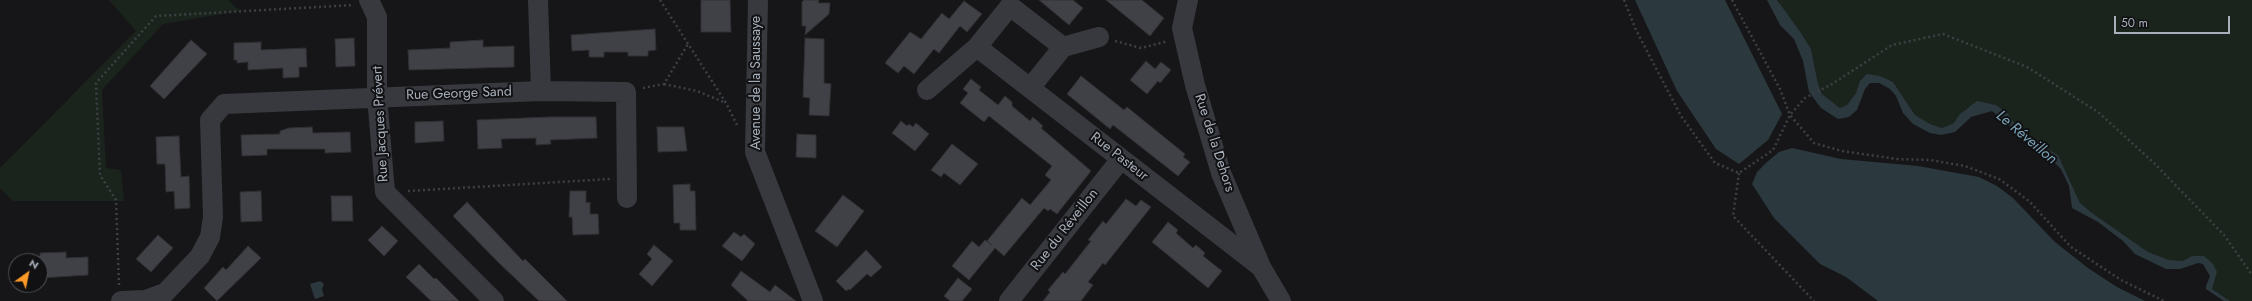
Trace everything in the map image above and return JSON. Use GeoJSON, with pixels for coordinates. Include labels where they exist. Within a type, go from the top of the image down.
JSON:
{"type":"FeatureCollection","features":[{"type":"Feature","properties":{"kind":"street"},"geometry":{"type":"LineString","coordinates":[[538,0],[541,91]]}},
{"type":"Feature","properties":{"kind":"street","name":"Avenue de la Saussaye"},"geometry":{"type":"LineString","coordinates":[[758,0],[755,152],[813,301]]}},
{"type":"Feature","properties":{"kind":"street","name":"Rue de la Dehors"},"geometry":{"type":"LineString","coordinates":[[1188,0],[1182,28],[1195,85],[1221,173],[1261,266],[1281,301]]}},
{"type":"Feature","properties":{"kind":"street","name":"Rue Jacques Prévert"},"geometry":{"type":"LineString","coordinates":[[371,2],[378,17],[377,96],[385,192],[494,301]]}},
{"type":"Feature","properties":{"kind":"street"},"geometry":{"type":"LineString","coordinates":[[927,90],[977,47],[1010,6],[1063,47]]}},
{"type":"Feature","properties":{"kind":"street"},"geometry":{"type":"LineString","coordinates":[[1030,88],[1063,47],[1099,37]]}},
{"type":"Feature","properties":{"kind":"street","name":"Rue Pasteur"},"geometry":{"type":"LineString","coordinates":[[977,47],[1261,266]]}},
{"type":"Feature","properties":{"kind":"street","name":"Rue George Sand"},"geometry":{"type":"LineString","coordinates":[[120,297],[146,300],[165,293],[200,256],[210,237],[213,217],[210,120],[224,104],[377,96],[541,91],[626,92]]}},
{"type":"Feature","properties":{"kind":"street"},"geometry":{"type":"LineString","coordinates":[[626,92],[627,198]]}},
{"type":"Feature","properties":{"kind":"street","name":"Rue du Réveillon"},"geometry":{"type":"LineString","coordinates":[[1009,301],[1121,159]]}},
{"type":"Feature","properties":{"kind":"path"},"geometry":{"type":"LineString","coordinates":[[660,0],[726,103],[739,129]]}},
{"type":"Feature","properties":{"kind":"path"},"geometry":{"type":"LineString","coordinates":[[1624,0],[1636,30],[1681,116],[1715,162],[1739,173]]}},
{"type":"Feature","properties":{"kind":"path"},"geometry":{"type":"LineString","coordinates":[[1732,0],[1780,89],[1790,115],[1814,143],[1842,152],[1930,160],[1965,166],[2000,179],[2029,201],[2077,251],[2121,280],[2164,301]]}},
{"type":"Feature","properties":{"kind":"path"},"geometry":{"type":"LineString","coordinates":[[120,297],[116,200],[100,175],[96,83],[156,16],[371,2]]}},
{"type":"Feature","properties":{"kind":"path"},"geometry":{"type":"LineString","coordinates":[[1739,173],[1774,150],[1790,115],[1805,98],[1821,90],[1892,45],[1943,34],[2027,67],[2098,112],[2154,163],[2224,235],[2252,275]]}},
{"type":"Feature","properties":{"kind":"path"},"geometry":{"type":"LineString","coordinates":[[1099,37],[1141,48],[1184,36]]}},
{"type":"Feature","properties":{"kind":"path"},"geometry":{"type":"LineString","coordinates":[[664,84],[688,44]]}},
{"type":"Feature","properties":{"kind":"path"},"geometry":{"type":"LineString","coordinates":[[626,92],[664,84],[697,91],[726,103]]}},
{"type":"Feature","properties":{"kind":"path"},"geometry":{"type":"LineString","coordinates":[[1739,173],[1734,216],[1814,301]]}},
{"type":"Feature","properties":{"kind":"path"},"geometry":{"type":"LineString","coordinates":[[385,192],[627,178]]}},
{"type":"Feature","properties":{"kind":"shaded area"},"geometry":{"type":"Polygon","coordinates":[[[109,0],[228,0],[240,11],[163,24],[102,90],[106,168],[121,170],[124,201],[13,201],[0,188],[0,168],[136,31],[109,0]]]}},
{"type":"Feature","properties":{"kind":"shaded area"},"geometry":{"type":"Polygon","coordinates":[[[1778,0],[2252,0],[2252,301],[2230,301],[2212,289],[2217,272],[2192,256],[2183,261],[2169,260],[2148,252],[2092,213],[2080,203],[2058,155],[2029,138],[2019,129],[2008,114],[1968,107],[1954,123],[1942,128],[1930,124],[1915,115],[1893,82],[1860,81],[1856,93],[1847,105],[1840,108],[1822,94],[1818,84],[1811,49],[1801,33],[1782,10],[1778,0]]]}},
{"type":"Feature","properties":{"kind":"water"},"geometry":{"type":"Polygon","coordinates":[[[1635,0],[1725,0],[1782,114],[1768,140],[1739,164],[1716,149],[1677,91],[1635,0]]]}},
{"type":"Feature","properties":{"kind":"water","name":"Le Réveillon"},"geometry":{"type":"Polygon","coordinates":[[[1767,0],[1777,0],[1801,33],[1811,49],[1818,84],[1822,94],[1840,108],[1847,105],[1856,93],[1860,81],[1867,74],[1880,76],[1893,82],[1915,115],[1930,124],[1942,128],[1954,123],[1960,114],[1977,101],[1996,105],[2008,114],[2019,129],[2029,138],[2058,155],[2080,203],[2148,252],[2169,260],[2183,261],[2192,256],[2204,256],[2213,264],[2217,272],[2212,289],[2230,301],[2224,301],[2206,289],[2210,276],[2203,264],[2198,263],[2180,269],[2166,269],[2135,254],[2123,241],[2098,222],[2072,208],[2069,186],[2061,169],[2048,156],[2032,147],[1992,111],[1971,117],[1955,132],[1941,135],[1930,133],[1913,124],[1903,113],[1896,96],[1890,89],[1879,83],[1870,83],[1865,89],[1857,110],[1849,117],[1838,119],[1821,108],[1809,92],[1803,61],[1794,39],[1780,25],[1767,0]]]}},
{"type":"Feature","properties":{"kind":"water"},"geometry":{"type":"Polygon","coordinates":[[[1792,148],[1841,159],[1918,166],[1979,177],[1997,186],[2013,198],[2055,242],[2088,268],[2117,287],[2145,301],[1878,301],[1846,277],[1820,264],[1774,218],[1752,184],[1757,172],[1767,162],[1779,152],[1792,148]]]}},
{"type":"Feature","properties":{"kind":"water"},"geometry":{"type":"Polygon","coordinates":[[[320,281],[324,284],[322,289],[324,296],[315,299],[310,284],[320,281]]]}},
{"type":"Feature","properties":{"kind":"building"},"geometry":{"type":"Polygon","coordinates":[[[701,0],[730,0],[731,32],[701,32],[701,0]]]}},
{"type":"Feature","properties":{"kind":"building"},"geometry":{"type":"Polygon","coordinates":[[[804,0],[819,0],[818,3],[830,3],[829,14],[805,35],[806,26],[802,26],[802,2],[804,0]]]}},
{"type":"Feature","properties":{"kind":"building"},"geometry":{"type":"Polygon","coordinates":[[[1039,0],[1073,0],[1083,8],[1069,25],[1039,0]]]}},
{"type":"Feature","properties":{"kind":"building"},"geometry":{"type":"Polygon","coordinates":[[[1106,0],[1142,0],[1164,18],[1150,36],[1106,0]]]}},
{"type":"Feature","properties":{"kind":"building"},"geometry":{"type":"Polygon","coordinates":[[[964,1],[982,14],[967,32],[960,26],[939,53],[934,49],[914,74],[904,66],[898,73],[885,63],[910,32],[921,39],[942,13],[949,19],[964,1]]]}},
{"type":"Feature","properties":{"kind":"building"},"geometry":{"type":"Polygon","coordinates":[[[655,29],[656,50],[648,51],[648,56],[628,56],[628,52],[604,52],[604,57],[589,57],[589,50],[572,51],[571,35],[655,29]]]}},
{"type":"Feature","properties":{"kind":"building"},"geometry":{"type":"Polygon","coordinates":[[[354,38],[355,66],[336,67],[335,39],[354,38]]]}},
{"type":"Feature","properties":{"kind":"building"},"geometry":{"type":"Polygon","coordinates":[[[805,38],[824,39],[824,83],[831,84],[829,116],[809,115],[810,98],[803,97],[805,38]]]}},
{"type":"Feature","properties":{"kind":"building"},"geometry":{"type":"Polygon","coordinates":[[[191,40],[207,54],[164,99],[150,86],[191,40]]]}},
{"type":"Feature","properties":{"kind":"building"},"geometry":{"type":"Polygon","coordinates":[[[483,40],[483,47],[514,46],[514,67],[409,70],[408,50],[450,48],[450,42],[483,40]]]}},
{"type":"Feature","properties":{"kind":"building"},"geometry":{"type":"Polygon","coordinates":[[[261,42],[261,50],[306,48],[307,67],[299,67],[299,77],[283,78],[283,68],[248,70],[248,62],[237,63],[237,60],[234,60],[234,43],[261,42]]]}},
{"type":"Feature","properties":{"kind":"building"},"geometry":{"type":"Polygon","coordinates":[[[1146,61],[1155,69],[1161,62],[1171,70],[1160,83],[1158,81],[1147,94],[1130,80],[1146,61]]]}},
{"type":"Feature","properties":{"kind":"building"},"geometry":{"type":"Polygon","coordinates":[[[1081,76],[1124,110],[1127,107],[1185,154],[1183,157],[1190,162],[1178,176],[1113,125],[1110,129],[1067,94],[1081,76]]]}},
{"type":"Feature","properties":{"kind":"building"},"geometry":{"type":"Polygon","coordinates":[[[971,79],[981,87],[979,90],[998,105],[1005,96],[1012,102],[1012,106],[1030,121],[1033,117],[1043,126],[1041,128],[1091,171],[1057,214],[1050,209],[1048,211],[1044,208],[1004,256],[995,248],[969,280],[952,266],[972,241],[979,247],[985,240],[992,245],[987,241],[1022,198],[1030,205],[1051,180],[1045,175],[1052,166],[989,116],[984,122],[960,103],[968,93],[963,89],[971,79]]]}},
{"type":"Feature","properties":{"kind":"building"},"geometry":{"type":"Polygon","coordinates":[[[596,117],[597,138],[550,140],[551,144],[536,145],[536,138],[501,139],[502,148],[478,149],[477,120],[596,117]]]}},
{"type":"Feature","properties":{"kind":"building"},"geometry":{"type":"Polygon","coordinates":[[[443,121],[444,141],[415,143],[415,122],[443,121]]]}},
{"type":"Feature","properties":{"kind":"building"},"geometry":{"type":"Polygon","coordinates":[[[901,121],[907,126],[909,124],[913,127],[916,123],[929,134],[915,151],[892,133],[901,121]]]}},
{"type":"Feature","properties":{"kind":"building"},"geometry":{"type":"Polygon","coordinates":[[[312,127],[313,133],[350,132],[351,152],[325,153],[325,149],[267,149],[267,155],[242,156],[241,135],[280,134],[280,131],[289,128],[312,127]]]}},
{"type":"Feature","properties":{"kind":"building"},"geometry":{"type":"Polygon","coordinates":[[[657,127],[684,127],[687,151],[658,152],[657,127]]]}},
{"type":"Feature","properties":{"kind":"building"},"geometry":{"type":"Polygon","coordinates":[[[797,134],[816,135],[816,158],[796,157],[797,134]]]}},
{"type":"Feature","properties":{"kind":"building"},"geometry":{"type":"Polygon","coordinates":[[[179,136],[181,177],[189,176],[190,208],[175,209],[174,191],[166,192],[165,164],[157,164],[156,137],[179,136]]]}},
{"type":"Feature","properties":{"kind":"building"},"geometry":{"type":"Polygon","coordinates":[[[952,144],[978,164],[960,185],[944,173],[941,177],[931,170],[952,144]]]}},
{"type":"Feature","properties":{"kind":"building"},"geometry":{"type":"Polygon","coordinates":[[[690,184],[690,191],[695,191],[696,230],[680,230],[680,223],[674,223],[673,185],[690,184]]]}},
{"type":"Feature","properties":{"kind":"building"},"geometry":{"type":"Polygon","coordinates":[[[261,191],[262,221],[241,222],[240,192],[261,191]]]}},
{"type":"Feature","properties":{"kind":"building"},"geometry":{"type":"Polygon","coordinates":[[[570,191],[586,191],[586,203],[590,202],[590,214],[598,214],[599,234],[573,235],[572,217],[569,217],[570,191]]]}},
{"type":"Feature","properties":{"kind":"building"},"geometry":{"type":"Polygon","coordinates":[[[843,195],[864,211],[837,247],[815,231],[843,195]]]}},
{"type":"Feature","properties":{"kind":"building"},"geometry":{"type":"Polygon","coordinates":[[[331,196],[352,196],[353,221],[332,221],[331,196]]]}},
{"type":"Feature","properties":{"kind":"building"},"geometry":{"type":"Polygon","coordinates":[[[1126,199],[1136,206],[1141,200],[1151,207],[1105,265],[1103,263],[1088,282],[1093,285],[1081,301],[1043,301],[1050,292],[1048,290],[1063,272],[1065,274],[1091,241],[1088,240],[1103,221],[1106,224],[1126,199]]]}},
{"type":"Feature","properties":{"kind":"building"},"geometry":{"type":"Polygon","coordinates":[[[467,202],[523,261],[525,259],[567,301],[539,301],[499,263],[453,216],[467,202]]]}},
{"type":"Feature","properties":{"kind":"building"},"geometry":{"type":"Polygon","coordinates":[[[1168,222],[1178,230],[1176,233],[1193,248],[1196,245],[1205,253],[1203,256],[1222,271],[1208,288],[1152,242],[1168,222]]]}},
{"type":"Feature","properties":{"kind":"building"},"geometry":{"type":"Polygon","coordinates":[[[382,226],[398,241],[384,256],[368,240],[382,226]]]}},
{"type":"Feature","properties":{"kind":"building"},"geometry":{"type":"Polygon","coordinates":[[[734,232],[741,237],[744,234],[755,244],[742,261],[722,246],[734,232]]]}},
{"type":"Feature","properties":{"kind":"building"},"geometry":{"type":"Polygon","coordinates":[[[158,235],[173,248],[151,272],[136,259],[158,235]]]}},
{"type":"Feature","properties":{"kind":"building"},"geometry":{"type":"Polygon","coordinates":[[[654,245],[673,261],[652,286],[639,274],[652,259],[647,254],[654,245]]]}},
{"type":"Feature","properties":{"kind":"building"},"geometry":{"type":"Polygon","coordinates":[[[248,246],[261,258],[217,301],[204,288],[223,267],[226,270],[248,246]]]}},
{"type":"Feature","properties":{"kind":"building"},"geometry":{"type":"Polygon","coordinates":[[[866,250],[882,267],[871,277],[867,274],[850,290],[849,289],[846,291],[836,281],[866,250]]]}},
{"type":"Feature","properties":{"kind":"building"},"geometry":{"type":"Polygon","coordinates":[[[66,252],[66,258],[88,257],[88,275],[48,278],[48,253],[40,253],[66,252]]]}},
{"type":"Feature","properties":{"kind":"building"},"geometry":{"type":"Polygon","coordinates":[[[419,264],[434,279],[436,278],[459,301],[431,301],[406,277],[419,264]]]}},
{"type":"Feature","properties":{"kind":"building"},"geometry":{"type":"Polygon","coordinates":[[[741,271],[770,292],[775,285],[796,301],[748,301],[731,285],[741,271]]]}},
{"type":"Feature","properties":{"kind":"building"},"geometry":{"type":"Polygon","coordinates":[[[958,278],[972,289],[962,301],[950,301],[944,296],[958,278]]]}}]}
